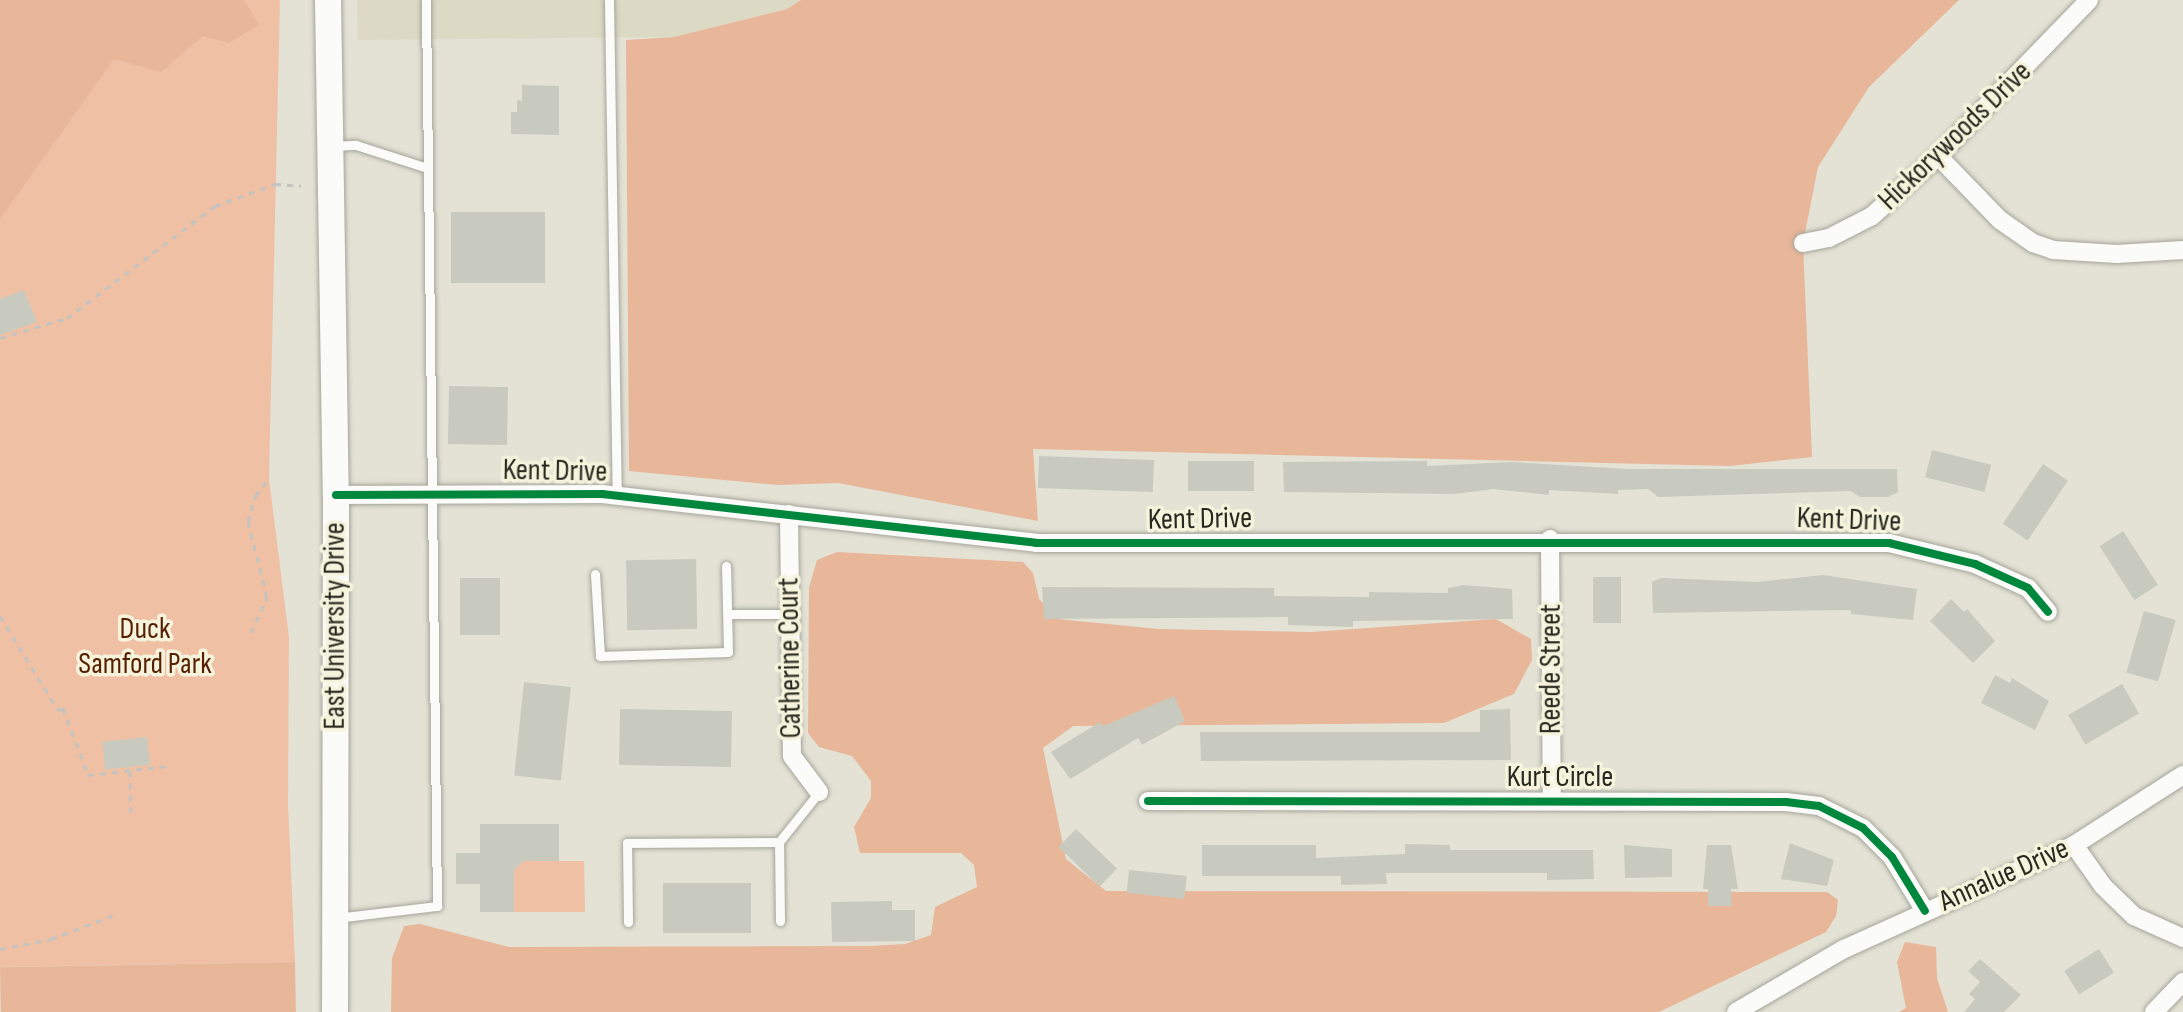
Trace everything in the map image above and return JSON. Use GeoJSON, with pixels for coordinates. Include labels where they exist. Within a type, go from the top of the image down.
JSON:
{"type":"FeatureCollection","features":[{"type":"Feature","properties":{"kind":"main road","name":"East University Drive"},"geometry":{"type":"LineString","coordinates":[[328,0],[336,495],[335,1012]]}},
{"type":"Feature","properties":{"kind":"street","name":"Hickorywoods Drive"},"geometry":{"type":"LineString","coordinates":[[1803,243],[1829,238],[1872,216],[1938,156],[2089,0]]}},
{"type":"Feature","properties":{"kind":"street"},"geometry":{"type":"LineString","coordinates":[[1938,156],[2000,220],[2033,243],[2053,250],[2117,254],[2183,250]]}},
{"type":"Feature","properties":{"kind":"street","name":"Kent Drive"},"geometry":{"type":"LineString","coordinates":[[336,495],[617,495],[1036,543],[1550,539],[1889,543],[1975,564],[2028,588],[2048,612]]}},
{"type":"Feature","properties":{"kind":"street","name":"Catherine Court"},"geometry":{"type":"LineString","coordinates":[[789,514],[792,756],[819,792]]}},
{"type":"Feature","properties":{"kind":"street","name":"Reede Street"},"geometry":{"type":"LineString","coordinates":[[1550,539],[1552,800]]}},
{"type":"Feature","properties":{"kind":"street","name":"Annalue Drive"},"geometry":{"type":"LineString","coordinates":[[1738,1012],[1785,980],[1925,911],[2074,845],[2183,775]]}},
{"type":"Feature","properties":{"kind":"street","name":"Kurt Circle"},"geometry":{"type":"LineString","coordinates":[[1148,801],[1552,800],[1819,806],[1878,842],[1925,911]]}},
{"type":"Feature","properties":{"kind":"street"},"geometry":{"type":"LineString","coordinates":[[2074,845],[2103,886],[2134,916],[2183,938]]}},
{"type":"Feature","properties":{"kind":"street"},"geometry":{"type":"LineString","coordinates":[[2154,1012],[2183,982]]}},
{"type":"Feature","properties":{"kind":"lane"},"geometry":{"type":"LineString","coordinates":[[333,919],[437,906],[429,495],[426,0]]}},
{"type":"Feature","properties":{"kind":"lane"},"geometry":{"type":"LineString","coordinates":[[609,0],[617,495]]}},
{"type":"Feature","properties":{"kind":"lane"},"geometry":{"type":"LineString","coordinates":[[331,146],[356,145],[427,168]]}},
{"type":"Feature","properties":{"kind":"lane"},"geometry":{"type":"LineString","coordinates":[[595,574],[600,656],[728,652],[726,566]]}},
{"type":"Feature","properties":{"kind":"lane"},"geometry":{"type":"LineString","coordinates":[[728,614],[788,614]]}},
{"type":"Feature","properties":{"kind":"lane"},"geometry":{"type":"LineString","coordinates":[[780,921],[779,842],[819,792]]}},
{"type":"Feature","properties":{"kind":"lane"},"geometry":{"type":"LineString","coordinates":[[628,922],[627,843],[779,842]]}},
{"type":"Feature","properties":{"kind":"path"},"geometry":{"type":"LineString","coordinates":[[0,338],[67,318],[113,288],[215,206],[275,184],[301,186]]}},
{"type":"Feature","properties":{"kind":"path"},"geometry":{"type":"LineString","coordinates":[[251,633],[267,597],[248,522],[255,496],[269,479]]}},
{"type":"Feature","properties":{"kind":"path"},"geometry":{"type":"LineString","coordinates":[[0,616],[58,710],[63,708],[88,775],[168,766]]}},
{"type":"Feature","properties":{"kind":"path"},"geometry":{"type":"LineString","coordinates":[[130,770],[131,815]]}},
{"type":"Feature","properties":{"kind":"path"},"geometry":{"type":"LineString","coordinates":[[0,949],[51,939],[114,915]]}},
{"type":"Feature","properties":{"kind":"shaded area"},"geometry":{"type":"Polygon","coordinates":[[[0,0],[244,0],[259,25],[229,43],[203,36],[161,72],[114,59],[0,219],[0,0]]]}},
{"type":"Feature","properties":{"kind":"shaded area"},"geometry":{"type":"Polygon","coordinates":[[[357,0],[801,0],[787,9],[674,37],[358,40],[357,0]]]}},
{"type":"Feature","properties":{"kind":"shaded area"},"geometry":{"type":"Polygon","coordinates":[[[801,0],[1959,0],[1869,87],[1818,167],[1803,243],[1812,457],[1730,466],[1033,449],[1038,521],[838,483],[778,485],[629,471],[626,40],[674,37],[787,9],[801,0]]]}},
{"type":"Feature","properties":{"kind":"shaded area"},"geometry":{"type":"Polygon","coordinates":[[[837,552],[1023,562],[1033,573],[1039,599],[1058,619],[1158,629],[1311,632],[1496,619],[1531,639],[1532,660],[1514,694],[1444,723],[1073,726],[1043,748],[1066,859],[1106,891],[1827,892],[1838,900],[1836,916],[1826,932],[1659,1012],[391,1012],[392,958],[404,926],[420,924],[509,947],[870,946],[905,944],[931,935],[935,907],[977,887],[974,865],[961,853],[860,853],[854,827],[871,798],[871,781],[852,756],[819,747],[808,733],[809,588],[817,560],[837,552]]]}},
{"type":"Feature","properties":{"kind":"shaded area"},"geometry":{"type":"Polygon","coordinates":[[[1905,942],[1936,947],[1937,978],[1948,1012],[1899,1012],[1906,1008],[1897,962],[1905,942]]]}},
{"type":"Feature","properties":{"kind":"shaded area"},"geometry":{"type":"Polygon","coordinates":[[[295,962],[296,1012],[1,1012],[0,967],[295,962]]]}},
{"type":"Feature","properties":{"kind":"green space","name":"Duck Samford Park"},"geometry":{"type":"Polygon","coordinates":[[[0,0],[280,0],[269,479],[289,637],[288,804],[295,962],[0,967],[0,0]]]}},
{"type":"Feature","properties":{"kind":"green space"},"geometry":{"type":"Polygon","coordinates":[[[523,861],[584,861],[585,912],[514,912],[514,870],[523,861]]]}},
{"type":"Feature","properties":{"kind":"building"},"geometry":{"type":"Polygon","coordinates":[[[522,85],[559,86],[559,135],[511,134],[511,112],[517,112],[517,100],[522,101],[522,85]]]}},
{"type":"Feature","properties":{"kind":"building"},"geometry":{"type":"Polygon","coordinates":[[[451,212],[545,212],[545,283],[451,283],[451,212]]]}},
{"type":"Feature","properties":{"kind":"building"},"geometry":{"type":"Polygon","coordinates":[[[24,290],[37,322],[0,335],[0,299],[24,290]]]}},
{"type":"Feature","properties":{"kind":"building"},"geometry":{"type":"Polygon","coordinates":[[[449,386],[508,387],[507,445],[448,444],[449,386]]]}},
{"type":"Feature","properties":{"kind":"building"},"geometry":{"type":"Polygon","coordinates":[[[1932,450],[1991,465],[1984,492],[1925,477],[1932,450]]]}},
{"type":"Feature","properties":{"kind":"building"},"geometry":{"type":"Polygon","coordinates":[[[1039,456],[1154,460],[1153,492],[1038,488],[1039,456]]]}},
{"type":"Feature","properties":{"kind":"building"},"geometry":{"type":"Polygon","coordinates":[[[1188,461],[1254,461],[1254,491],[1188,491],[1188,461]]]}},
{"type":"Feature","properties":{"kind":"building"},"geometry":{"type":"Polygon","coordinates":[[[1427,461],[1427,466],[1512,462],[1627,469],[1897,469],[1898,492],[1888,497],[1860,497],[1851,491],[1658,497],[1648,489],[1618,490],[1618,494],[1549,490],[1549,495],[1493,489],[1455,494],[1284,492],[1283,462],[1427,461]]]}},
{"type":"Feature","properties":{"kind":"building"},"geometry":{"type":"Polygon","coordinates":[[[2043,464],[2068,481],[2028,540],[2003,524],[2043,464]]]}},
{"type":"Feature","properties":{"kind":"building"},"geometry":{"type":"Polygon","coordinates":[[[2123,531],[2158,585],[2134,600],[2100,546],[2123,531]]]}},
{"type":"Feature","properties":{"kind":"building"},"geometry":{"type":"Polygon","coordinates":[[[696,559],[697,629],[627,630],[626,560],[696,559]]]}},
{"type":"Feature","properties":{"kind":"building"},"geometry":{"type":"Polygon","coordinates":[[[1823,575],[1917,589],[1913,620],[1851,614],[1851,610],[1653,613],[1652,582],[1661,578],[1757,582],[1823,575]]]}},
{"type":"Feature","properties":{"kind":"building"},"geometry":{"type":"Polygon","coordinates":[[[1593,577],[1621,577],[1621,623],[1593,623],[1593,577]]]}},
{"type":"Feature","properties":{"kind":"building"},"geometry":{"type":"Polygon","coordinates":[[[460,578],[500,578],[500,635],[460,635],[460,578]]]}},
{"type":"Feature","properties":{"kind":"building"},"geometry":{"type":"Polygon","coordinates":[[[1464,585],[1512,589],[1513,619],[1353,621],[1353,627],[1288,625],[1288,617],[1044,619],[1042,587],[1274,588],[1274,596],[1369,597],[1369,592],[1448,593],[1448,588],[1464,585]]]}},
{"type":"Feature","properties":{"kind":"building"},"geometry":{"type":"Polygon","coordinates":[[[1951,599],[1964,612],[1967,609],[1995,641],[1973,663],[1930,621],[1951,599]]]}},
{"type":"Feature","properties":{"kind":"building"},"geometry":{"type":"Polygon","coordinates":[[[2144,611],[2176,620],[2158,682],[2126,673],[2144,611]]]}},
{"type":"Feature","properties":{"kind":"building"},"geometry":{"type":"Polygon","coordinates":[[[1995,675],[2010,683],[2012,678],[2049,701],[2035,730],[1981,703],[1995,675]]]}},
{"type":"Feature","properties":{"kind":"building"},"geometry":{"type":"Polygon","coordinates":[[[524,682],[571,687],[561,780],[514,775],[524,682]]]}},
{"type":"Feature","properties":{"kind":"building"},"geometry":{"type":"Polygon","coordinates":[[[2122,684],[2139,713],[2085,744],[2068,715],[2122,684]]]}},
{"type":"Feature","properties":{"kind":"building"},"geometry":{"type":"Polygon","coordinates":[[[1174,696],[1185,721],[1142,745],[1138,738],[1070,779],[1051,752],[1100,722],[1103,726],[1174,696]]]}},
{"type":"Feature","properties":{"kind":"building"},"geometry":{"type":"Polygon","coordinates":[[[620,709],[732,711],[731,767],[619,765],[620,709]]]}},
{"type":"Feature","properties":{"kind":"building"},"geometry":{"type":"Polygon","coordinates":[[[1510,709],[1511,760],[1201,761],[1200,732],[1480,732],[1480,710],[1510,709]]]}},
{"type":"Feature","properties":{"kind":"building"},"geometry":{"type":"Polygon","coordinates":[[[147,737],[150,765],[105,770],[102,742],[147,737]]]}},
{"type":"Feature","properties":{"kind":"building"},"geometry":{"type":"Polygon","coordinates":[[[480,824],[559,824],[559,861],[523,861],[514,870],[514,912],[480,912],[480,884],[456,884],[456,853],[480,853],[480,824]]]}},
{"type":"Feature","properties":{"kind":"building"},"geometry":{"type":"Polygon","coordinates":[[[1076,829],[1117,869],[1100,887],[1059,847],[1076,829]]]}},
{"type":"Feature","properties":{"kind":"building"},"geometry":{"type":"Polygon","coordinates":[[[1790,843],[1834,860],[1827,886],[1781,879],[1790,843]]]}},
{"type":"Feature","properties":{"kind":"building"},"geometry":{"type":"Polygon","coordinates":[[[1405,844],[1450,845],[1450,850],[1593,850],[1594,879],[1547,880],[1547,873],[1386,873],[1387,884],[1341,885],[1341,876],[1202,876],[1202,845],[1316,845],[1316,858],[1405,854],[1405,844]]]}},
{"type":"Feature","properties":{"kind":"building"},"geometry":{"type":"Polygon","coordinates":[[[1624,845],[1672,849],[1672,877],[1625,878],[1624,845]]]}},
{"type":"Feature","properties":{"kind":"building"},"geometry":{"type":"Polygon","coordinates":[[[1707,845],[1731,845],[1738,889],[1731,889],[1732,906],[1708,906],[1708,889],[1703,889],[1707,845]]]}},
{"type":"Feature","properties":{"kind":"building"},"geometry":{"type":"Polygon","coordinates":[[[1129,870],[1187,876],[1184,899],[1127,893],[1129,870]]]}},
{"type":"Feature","properties":{"kind":"building"},"geometry":{"type":"Polygon","coordinates":[[[663,883],[751,883],[751,933],[663,933],[663,883]]]}},
{"type":"Feature","properties":{"kind":"building"},"geometry":{"type":"Polygon","coordinates":[[[892,901],[892,910],[915,910],[915,941],[832,942],[831,902],[892,901]]]}},
{"type":"Feature","properties":{"kind":"building"},"geometry":{"type":"Polygon","coordinates":[[[2099,949],[2114,973],[2079,994],[2064,971],[2099,949]]]}},
{"type":"Feature","properties":{"kind":"building"},"geometry":{"type":"Polygon","coordinates":[[[1980,959],[2021,995],[2004,1012],[1964,1012],[1975,999],[1969,994],[1980,982],[1968,971],[1980,959]]]}},
{"type":"Feature","properties":{"kind":"cycle path"},"geometry":{"type":"LineString","coordinates":[[336,495],[602,494],[1036,543],[1889,543],[1975,564],[2028,588],[2048,612]]}},
{"type":"Feature","properties":{"kind":"cycle path"},"geometry":{"type":"LineString","coordinates":[[1148,801],[1786,802],[1819,806],[1863,828],[1892,857],[1925,911]]}}]}
